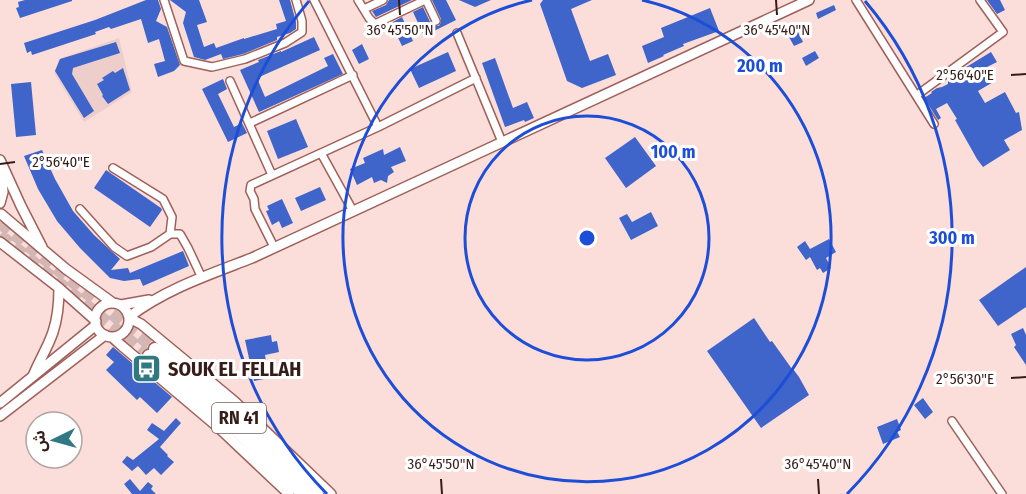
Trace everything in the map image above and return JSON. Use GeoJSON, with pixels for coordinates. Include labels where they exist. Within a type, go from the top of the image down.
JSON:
{"type":"FeatureCollection","features":[{"type":"Feature","properties":{"kind":"highway","name":"RN 41"},"geometry":{"type":"LineString","coordinates":[[303,494],[152,353],[243,421],[317,494]]}},
{"type":"Feature","properties":{"kind":"main road"},"geometry":{"type":"LineString","coordinates":[[129,317],[149,302],[274,248],[809,0]]}},
{"type":"Feature","properties":{"kind":"main road"},"geometry":{"type":"LineString","coordinates":[[0,160],[3,192],[0,203]]}},
{"type":"Feature","properties":{"kind":"main road"},"geometry":{"type":"LineString","coordinates":[[0,160],[44,252]]}},
{"type":"Feature","properties":{"kind":"main road"},"geometry":{"type":"LineString","coordinates":[[0,207],[0,216],[44,252],[128,312],[129,317],[128,326],[124,332],[120,335],[108,336],[0,416]]}},
{"type":"Feature","properties":{"kind":"main road"},"geometry":{"type":"LineString","coordinates":[[0,242],[59,288],[108,336],[219,428],[289,494]]}},
{"type":"Feature","properties":{"kind":"main road"},"geometry":{"type":"LineString","coordinates":[[32,378],[56,325],[59,288]]}},
{"type":"Feature","properties":{"kind":"main road"},"geometry":{"type":"LineString","coordinates":[[0,403],[96,323],[97,313],[105,304],[139,302],[163,296]]}},
{"type":"Feature","properties":{"kind":"main road"},"geometry":{"type":"LineString","coordinates":[[129,317],[141,324],[226,393],[331,494]]}},
{"type":"Feature","properties":{"kind":"street"},"geometry":{"type":"LineString","coordinates":[[165,0],[184,61],[212,67],[245,59],[285,43],[302,32],[303,21],[296,0]]}},
{"type":"Feature","properties":{"kind":"street"},"geometry":{"type":"LineString","coordinates":[[314,0],[378,127]]}},
{"type":"Feature","properties":{"kind":"street"},"geometry":{"type":"LineString","coordinates":[[358,0],[375,24],[425,0],[436,21]]}},
{"type":"Feature","properties":{"kind":"street"},"geometry":{"type":"LineString","coordinates":[[364,9],[383,0]]}},
{"type":"Feature","properties":{"kind":"street"},"geometry":{"type":"LineString","coordinates":[[856,0],[934,124]]}},
{"type":"Feature","properties":{"kind":"street"},"geometry":{"type":"LineString","coordinates":[[917,95],[1003,32],[980,0]]}},
{"type":"Feature","properties":{"kind":"street"},"geometry":{"type":"LineString","coordinates":[[457,33],[502,142]]}},
{"type":"Feature","properties":{"kind":"street"},"geometry":{"type":"LineString","coordinates":[[250,123],[353,75]]}},
{"type":"Feature","properties":{"kind":"street"},"geometry":{"type":"LineString","coordinates":[[274,248],[255,209],[250,191],[251,185],[378,127],[476,78]]}},
{"type":"Feature","properties":{"kind":"street"},"geometry":{"type":"LineString","coordinates":[[231,81],[272,175]]}},
{"type":"Feature","properties":{"kind":"street"},"geometry":{"type":"LineString","coordinates":[[321,153],[353,211]]}},
{"type":"Feature","properties":{"kind":"street"},"geometry":{"type":"LineString","coordinates":[[113,168],[163,198],[172,217],[170,234]]}},
{"type":"Feature","properties":{"kind":"street"},"geometry":{"type":"LineString","coordinates":[[80,209],[114,248],[127,256],[151,247],[170,234],[180,234],[202,278]]}},
{"type":"Feature","properties":{"kind":"street"},"geometry":{"type":"LineString","coordinates":[[952,421],[1002,494]]}},
{"type":"Feature","properties":{"kind":"shaded area"},"geometry":{"type":"Polygon","coordinates":[[[119,38],[132,92],[84,122],[54,73],[59,59],[119,38]]]}},
{"type":"Feature","properties":{"kind":"building"},"geometry":{"type":"Polygon","coordinates":[[[25,0],[72,1],[20,18],[16,8],[19,7],[18,2],[25,0]]]}},
{"type":"Feature","properties":{"kind":"building"},"geometry":{"type":"Polygon","coordinates":[[[146,0],[158,0],[161,9],[156,21],[167,27],[180,65],[174,71],[158,77],[154,64],[165,61],[159,39],[148,43],[141,19],[111,29],[109,27],[95,32],[96,34],[32,55],[31,51],[27,53],[24,43],[95,20],[146,0]]]}},
{"type":"Feature","properties":{"kind":"building"},"geometry":{"type":"Polygon","coordinates":[[[170,0],[199,0],[207,22],[197,25],[204,47],[214,43],[216,48],[277,29],[276,24],[286,21],[279,0],[290,0],[296,29],[277,37],[277,40],[243,54],[223,59],[221,54],[205,60],[194,57],[183,23],[186,12],[170,0]]]}},
{"type":"Feature","properties":{"kind":"building"},"geometry":{"type":"Polygon","coordinates":[[[389,0],[412,0],[376,17],[372,11],[386,5],[389,0]]]}},
{"type":"Feature","properties":{"kind":"building"},"geometry":{"type":"Polygon","coordinates":[[[432,0],[446,0],[456,20],[424,36],[413,12],[423,7],[431,24],[439,26],[441,19],[432,0]]]}},
{"type":"Feature","properties":{"kind":"building"},"geometry":{"type":"Polygon","coordinates":[[[459,0],[491,0],[475,7],[459,0]]]}},
{"type":"Feature","properties":{"kind":"building"},"geometry":{"type":"Polygon","coordinates":[[[543,0],[592,0],[571,9],[590,61],[608,54],[616,75],[582,88],[567,81],[540,4],[543,0]]]}},
{"type":"Feature","properties":{"kind":"building"},"geometry":{"type":"Polygon","coordinates":[[[987,0],[1000,0],[1005,10],[997,14],[987,0]]]}},
{"type":"Feature","properties":{"kind":"building"},"geometry":{"type":"Polygon","coordinates":[[[834,5],[836,10],[818,19],[816,13],[834,5]]]}},
{"type":"Feature","properties":{"kind":"building"},"geometry":{"type":"Polygon","coordinates":[[[710,8],[719,31],[683,44],[684,46],[648,63],[642,46],[664,37],[661,28],[710,8]]]}},
{"type":"Feature","properties":{"kind":"building"},"geometry":{"type":"Polygon","coordinates":[[[402,17],[413,41],[402,46],[391,23],[402,17]]]}},
{"type":"Feature","properties":{"kind":"building"},"geometry":{"type":"Polygon","coordinates":[[[794,24],[803,42],[794,46],[784,28],[794,24]]]}},
{"type":"Feature","properties":{"kind":"building"},"geometry":{"type":"Polygon","coordinates":[[[314,37],[320,50],[257,78],[265,97],[328,66],[324,58],[333,54],[343,74],[259,112],[240,70],[259,62],[258,60],[314,37]]]}},
{"type":"Feature","properties":{"kind":"building"},"geometry":{"type":"Polygon","coordinates":[[[116,42],[120,53],[73,68],[72,74],[94,111],[84,118],[55,71],[60,59],[116,42]]]}},
{"type":"Feature","properties":{"kind":"building"},"geometry":{"type":"Polygon","coordinates":[[[362,44],[369,59],[359,64],[352,50],[362,44]]]}},
{"type":"Feature","properties":{"kind":"building"},"geometry":{"type":"Polygon","coordinates":[[[815,51],[819,58],[806,66],[802,58],[815,51]]]}},
{"type":"Feature","properties":{"kind":"building"},"geometry":{"type":"Polygon","coordinates":[[[448,52],[456,71],[419,88],[410,69],[448,52]]]}},
{"type":"Feature","properties":{"kind":"building"},"geometry":{"type":"Polygon","coordinates":[[[991,52],[997,62],[987,67],[995,81],[978,91],[985,103],[1005,92],[1016,113],[1019,112],[1022,130],[1004,140],[1010,150],[983,167],[947,103],[936,109],[941,118],[938,120],[924,98],[937,88],[948,84],[948,80],[991,52]]]}},
{"type":"Feature","properties":{"kind":"building"},"geometry":{"type":"Polygon","coordinates":[[[495,58],[513,108],[527,102],[534,118],[505,127],[482,63],[495,58]]]}},
{"type":"Feature","properties":{"kind":"building"},"geometry":{"type":"Polygon","coordinates":[[[123,68],[130,90],[108,104],[97,84],[113,71],[115,73],[123,68]]]}},
{"type":"Feature","properties":{"kind":"building"},"geometry":{"type":"Polygon","coordinates":[[[223,79],[227,89],[218,94],[234,127],[242,123],[247,133],[228,142],[202,89],[223,79]]]}},
{"type":"Feature","properties":{"kind":"building"},"geometry":{"type":"Polygon","coordinates":[[[31,82],[36,135],[16,137],[11,84],[31,82]]]}},
{"type":"Feature","properties":{"kind":"building"},"geometry":{"type":"Polygon","coordinates":[[[296,119],[308,147],[278,159],[267,131],[296,119]]]}},
{"type":"Feature","properties":{"kind":"building"},"geometry":{"type":"Polygon","coordinates":[[[635,137],[656,166],[626,188],[605,158],[635,137]]]}},
{"type":"Feature","properties":{"kind":"building"},"geometry":{"type":"Polygon","coordinates":[[[400,147],[406,161],[391,167],[394,172],[388,176],[387,183],[381,180],[374,183],[372,177],[357,185],[350,169],[365,163],[363,158],[383,149],[384,155],[400,147]]]}},
{"type":"Feature","properties":{"kind":"building"},"geometry":{"type":"Polygon","coordinates":[[[42,150],[73,211],[120,259],[111,270],[128,268],[130,273],[183,251],[189,266],[143,286],[140,279],[124,281],[110,278],[57,221],[38,189],[24,156],[42,150]]]}},
{"type":"Feature","properties":{"kind":"building"},"geometry":{"type":"Polygon","coordinates":[[[106,170],[161,208],[162,210],[150,227],[94,188],[106,170]]]}},
{"type":"Feature","properties":{"kind":"building"},"geometry":{"type":"Polygon","coordinates":[[[320,187],[326,200],[301,211],[295,198],[320,187]]]}},
{"type":"Feature","properties":{"kind":"building"},"geometry":{"type":"Polygon","coordinates":[[[282,199],[293,223],[282,228],[279,221],[272,225],[266,211],[269,210],[267,206],[282,199]]]}},
{"type":"Feature","properties":{"kind":"building"},"geometry":{"type":"Polygon","coordinates":[[[651,212],[658,226],[631,240],[619,218],[627,214],[632,222],[651,212]]]}},
{"type":"Feature","properties":{"kind":"building"},"geometry":{"type":"Polygon","coordinates":[[[829,239],[836,252],[826,258],[831,268],[823,273],[820,268],[817,270],[810,257],[806,260],[797,247],[805,241],[810,249],[829,239]]]}},
{"type":"Feature","properties":{"kind":"building"},"geometry":{"type":"Polygon","coordinates":[[[1026,267],[1026,307],[998,326],[979,300],[1026,267]]]}},
{"type":"Feature","properties":{"kind":"building"},"geometry":{"type":"Polygon","coordinates":[[[754,318],[770,342],[772,341],[799,377],[809,395],[761,428],[707,351],[754,318]]]}},
{"type":"Feature","properties":{"kind":"building"},"geometry":{"type":"Polygon","coordinates":[[[1023,328],[1026,335],[1026,365],[1014,347],[1016,345],[1011,334],[1023,328]]]}},
{"type":"Feature","properties":{"kind":"building"},"geometry":{"type":"Polygon","coordinates":[[[271,335],[272,342],[277,341],[279,352],[265,355],[269,378],[254,381],[245,340],[271,335]]]}},
{"type":"Feature","properties":{"kind":"building"},"geometry":{"type":"Polygon","coordinates":[[[113,347],[172,397],[157,413],[140,397],[137,400],[106,370],[114,362],[106,355],[113,347]]]}},
{"type":"Feature","properties":{"kind":"building"},"geometry":{"type":"Polygon","coordinates":[[[923,398],[933,412],[925,419],[914,405],[923,398]]]}},
{"type":"Feature","properties":{"kind":"building"},"geometry":{"type":"Polygon","coordinates":[[[176,418],[181,423],[160,447],[174,462],[161,475],[154,468],[146,475],[138,466],[132,471],[122,462],[127,456],[133,460],[159,439],[147,430],[152,423],[164,431],[176,418]]]}},
{"type":"Feature","properties":{"kind":"building"},"geometry":{"type":"Polygon","coordinates":[[[897,419],[901,430],[897,432],[900,437],[883,444],[877,427],[897,419]]]}},
{"type":"Feature","properties":{"kind":"building"},"geometry":{"type":"Polygon","coordinates":[[[130,479],[140,491],[148,482],[153,486],[151,489],[156,494],[132,494],[124,484],[130,479]]]}},
{"type":"Feature","properties":{"kind":"tunnel"},"geometry":{"type":"LineString","coordinates":[[0,223],[155,349]]}},
{"type":"Feature","properties":{"kind":"tunnel"},"geometry":{"type":"LineString","coordinates":[[0,235],[149,356]]}},
{"type":"Feature","properties":{"kind":"place","name":"SOUK EL FELLAH"},"geometry":{"type":"Point","coordinates":[147,369]}}]}
